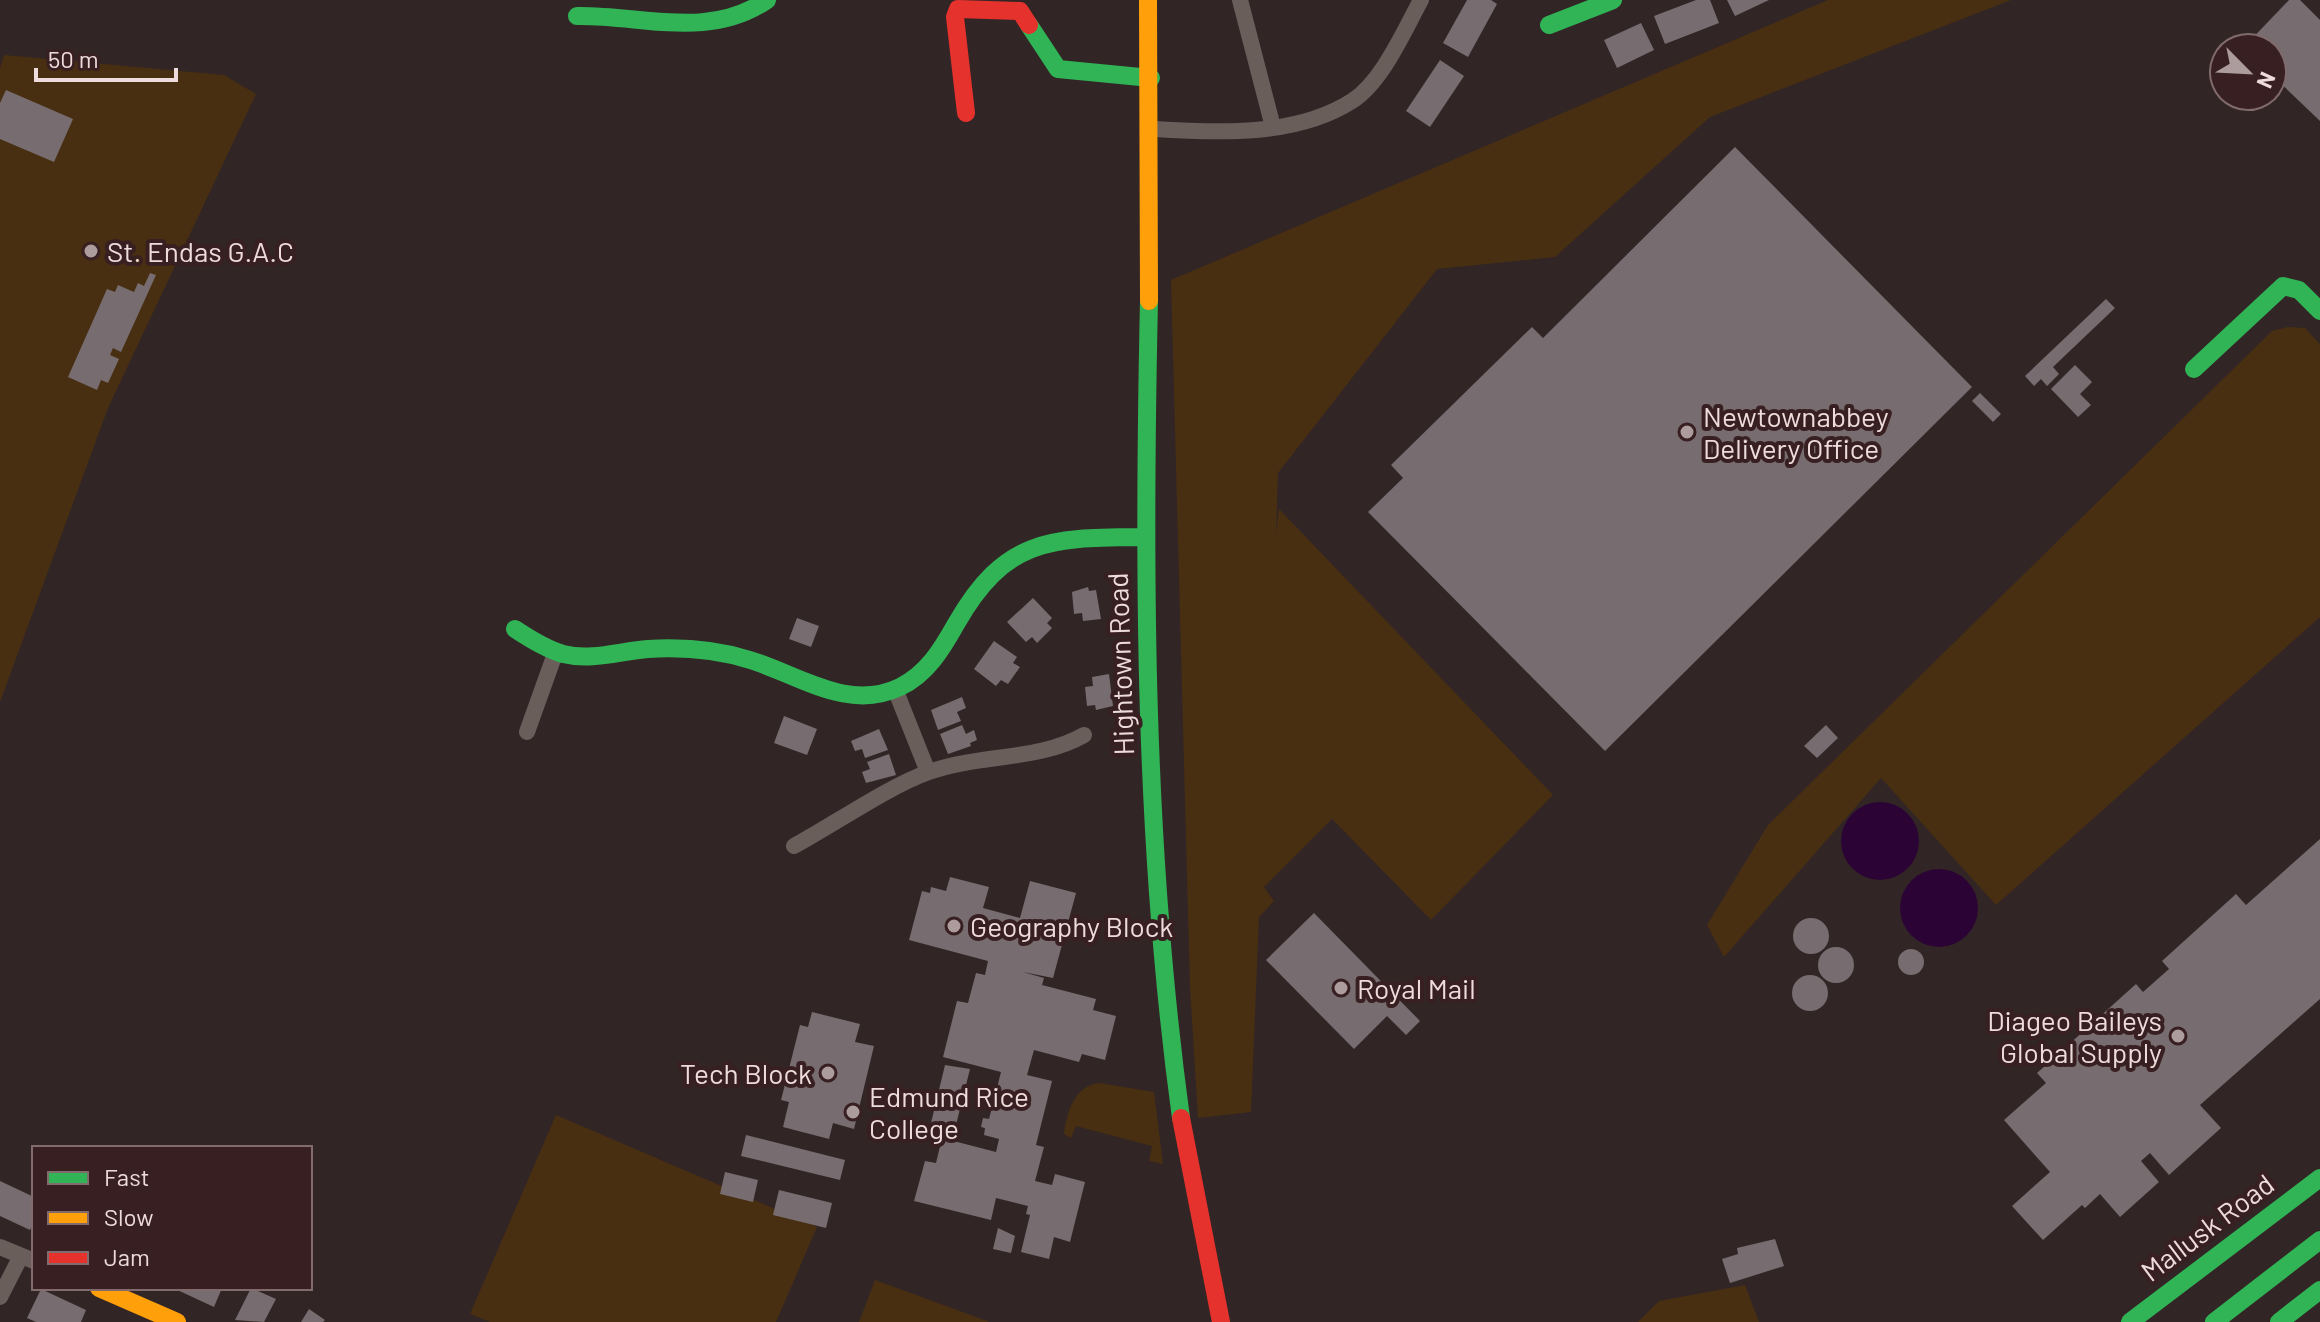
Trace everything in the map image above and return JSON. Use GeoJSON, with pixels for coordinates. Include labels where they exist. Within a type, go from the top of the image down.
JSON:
{"type":"FeatureCollection","features":[{"type":"Feature","properties":{"kind":"main road"},"geometry":{"type":"LineString","coordinates":[[577,16],[605,13],[706,25],[729,22],[767,0]]}},
{"type":"Feature","properties":{"kind":"main road","name":"Hightown Road"},"geometry":{"type":"LineString","coordinates":[[1148,0],[1154,129],[1145,537],[1147,684],[1161,942],[1184,1137],[1221,1322]]}},
{"type":"Feature","properties":{"kind":"main road"},"geometry":{"type":"LineString","coordinates":[[1549,25],[1613,0]]}},
{"type":"Feature","properties":{"kind":"main road"},"geometry":{"type":"LineString","coordinates":[[966,113],[955,17],[958,9],[1020,11],[1058,69],[1151,78]]}},
{"type":"Feature","properties":{"kind":"main road"},"geometry":{"type":"LineString","coordinates":[[2194,369],[2283,286],[2299,290],[2320,311]]}},
{"type":"Feature","properties":{"kind":"main road"},"geometry":{"type":"LineString","coordinates":[[515,629],[556,651],[597,657],[681,647],[762,661],[838,694],[862,695],[895,689],[918,677],[942,650],[971,596],[1017,550],[1058,538],[1145,537]]}},
{"type":"Feature","properties":{"kind":"main road","name":"Mallusk Road"},"geometry":{"type":"LineString","coordinates":[[2130,1322],[2320,1178]]}},
{"type":"Feature","properties":{"kind":"main road"},"geometry":{"type":"LineString","coordinates":[[2214,1322],[2320,1240]]}},
{"type":"Feature","properties":{"kind":"main road"},"geometry":{"type":"LineString","coordinates":[[104,1290],[176,1322]]}},
{"type":"Feature","properties":{"kind":"main road"},"geometry":{"type":"LineString","coordinates":[[2279,1322],[2320,1290]]}},
{"type":"Feature","properties":{"kind":"street"},"geometry":{"type":"LineString","coordinates":[[1240,0],[1273,127]]}},
{"type":"Feature","properties":{"kind":"street"},"geometry":{"type":"LineString","coordinates":[[1154,129],[1194,132],[1273,127],[1298,123],[1353,101],[1388,61],[1421,0]]}},
{"type":"Feature","properties":{"kind":"street"},"geometry":{"type":"LineString","coordinates":[[527,732],[556,651]]}},
{"type":"Feature","properties":{"kind":"street"},"geometry":{"type":"LineString","coordinates":[[895,689],[928,772]]}},
{"type":"Feature","properties":{"kind":"street"},"geometry":{"type":"LineString","coordinates":[[794,846],[928,772],[998,755],[1069,744],[1084,735]]}},
{"type":"Feature","properties":{"kind":"street"},"geometry":{"type":"LineString","coordinates":[[0,1247],[28,1259],[0,1297]]}},
{"type":"Feature","properties":{"kind":"shaded area"},"geometry":{"type":"Polygon","coordinates":[[[1828,0],[2011,0],[1710,117],[1555,257],[1437,269],[1278,473],[1276,534],[1279,509],[1553,795],[1431,920],[1332,819],[1264,887],[1274,901],[1259,917],[1251,1112],[1198,1118],[1190,987],[1171,280],[1828,0]]]}},
{"type":"Feature","properties":{"kind":"shaded area","name":"St. Endas G.A.C"},"geometry":{"type":"Polygon","coordinates":[[[4,55],[224,75],[256,94],[108,408],[0,702],[0,68],[4,55]]]}},
{"type":"Feature","properties":{"kind":"shaded area"},"geometry":{"type":"Polygon","coordinates":[[[2288,327],[2305,328],[2320,344],[2320,617],[1996,905],[1881,778],[1724,957],[1707,925],[1768,825],[2272,331],[2288,327]]]}},
{"type":"Feature","properties":{"kind":"shaded area"},"geometry":{"type":"Polygon","coordinates":[[[1880,802],[1895,805],[1908,813],[1916,826],[1919,841],[1916,856],[1908,869],[1895,877],[1880,880],[1865,877],[1852,869],[1844,856],[1841,841],[1844,826],[1852,813],[1865,805],[1880,802]]]}},
{"type":"Feature","properties":{"kind":"shaded area"},"geometry":{"type":"Polygon","coordinates":[[[1939,869],[1954,872],[1967,880],[1975,893],[1978,908],[1975,923],[1967,936],[1954,944],[1939,947],[1924,944],[1911,936],[1903,923],[1900,908],[1903,893],[1911,880],[1924,872],[1939,869]]]}},
{"type":"Feature","properties":{"kind":"shaded area"},"geometry":{"type":"Polygon","coordinates":[[[1099,1083],[1154,1092],[1163,1164],[1149,1161],[1152,1146],[1076,1126],[1071,1138],[1064,1134],[1073,1101],[1083,1089],[1099,1083]]]}},
{"type":"Feature","properties":{"kind":"shaded area"},"geometry":{"type":"Polygon","coordinates":[[[556,1115],[817,1227],[776,1322],[490,1322],[470,1314],[556,1115]]]}},
{"type":"Feature","properties":{"kind":"shaded area"},"geometry":{"type":"Polygon","coordinates":[[[875,1280],[990,1322],[859,1322],[875,1280]]]}},
{"type":"Feature","properties":{"kind":"shaded area"},"geometry":{"type":"Polygon","coordinates":[[[1745,1285],[1759,1322],[1638,1322],[1659,1301],[1745,1285]]]}},
{"type":"Feature","properties":{"kind":"building"},"geometry":{"type":"Polygon","coordinates":[[[1467,0],[1491,0],[1497,4],[1468,57],[1443,43],[1467,0]]]}},
{"type":"Feature","properties":{"kind":"building"},"geometry":{"type":"Polygon","coordinates":[[[1696,0],[1710,0],[1719,23],[1665,44],[1654,16],[1696,0]]]}},
{"type":"Feature","properties":{"kind":"building"},"geometry":{"type":"Polygon","coordinates":[[[1727,0],[1769,0],[1735,16],[1727,0]]]}},
{"type":"Feature","properties":{"kind":"building"},"geometry":{"type":"Polygon","coordinates":[[[2289,0],[2300,0],[2320,20],[2320,121],[2288,90],[2288,32],[2258,32],[2289,0]]]}},
{"type":"Feature","properties":{"kind":"building"},"geometry":{"type":"Polygon","coordinates":[[[1641,23],[1654,50],[1617,68],[1604,40],[1641,23]]]}},
{"type":"Feature","properties":{"kind":"building"},"geometry":{"type":"Polygon","coordinates":[[[1440,60],[1464,76],[1430,127],[1406,111],[1440,60]]]}},
{"type":"Feature","properties":{"kind":"building"},"geometry":{"type":"Polygon","coordinates":[[[6,90],[73,119],[54,162],[0,139],[0,103],[6,90]]]}},
{"type":"Feature","properties":{"kind":"building","name":"Newtownabbey Delivery Office"},"geometry":{"type":"Polygon","coordinates":[[[1735,147],[1972,387],[1605,751],[1368,512],[1403,478],[1391,465],[1532,327],[1543,338],[1735,147]]]}},
{"type":"Feature","properties":{"kind":"building"},"geometry":{"type":"Polygon","coordinates":[[[150,273],[156,275],[121,352],[113,348],[110,355],[119,359],[108,383],[101,380],[97,390],[68,377],[107,289],[115,292],[118,285],[134,292],[138,283],[144,286],[150,273]]]}},
{"type":"Feature","properties":{"kind":"building"},"geometry":{"type":"Polygon","coordinates":[[[2106,299],[2115,308],[2053,367],[2059,374],[2047,386],[2041,379],[2034,386],[2025,376],[2106,299]]]}},
{"type":"Feature","properties":{"kind":"building"},"geometry":{"type":"Polygon","coordinates":[[[2075,365],[2092,382],[2080,394],[2091,405],[2078,417],[2051,389],[2075,365]]]}},
{"type":"Feature","properties":{"kind":"building"},"geometry":{"type":"Polygon","coordinates":[[[1980,393],[2001,414],[1993,422],[1972,401],[1980,393]]]}},
{"type":"Feature","properties":{"kind":"building"},"geometry":{"type":"Polygon","coordinates":[[[1088,587],[1089,591],[1096,590],[1101,619],[1083,621],[1082,613],[1074,614],[1072,592],[1088,587]]]}},
{"type":"Feature","properties":{"kind":"building"},"geometry":{"type":"Polygon","coordinates":[[[1033,598],[1052,618],[1047,623],[1052,628],[1037,643],[1032,637],[1026,642],[1007,622],[1033,598]]]}},
{"type":"Feature","properties":{"kind":"building"},"geometry":{"type":"Polygon","coordinates":[[[797,618],[819,626],[811,647],[789,639],[797,618]]]}},
{"type":"Feature","properties":{"kind":"building"},"geometry":{"type":"Polygon","coordinates":[[[994,641],[1017,657],[1013,663],[1020,667],[1008,684],[1001,680],[996,686],[974,669],[994,641]]]}},
{"type":"Feature","properties":{"kind":"building"},"geometry":{"type":"Polygon","coordinates":[[[1109,674],[1113,706],[1096,710],[1095,705],[1087,706],[1085,687],[1093,686],[1092,677],[1109,674]]]}},
{"type":"Feature","properties":{"kind":"building"},"geometry":{"type":"Polygon","coordinates":[[[962,697],[966,708],[957,712],[961,721],[938,730],[931,710],[962,697]]]}},
{"type":"Feature","properties":{"kind":"building"},"geometry":{"type":"Polygon","coordinates":[[[784,716],[817,729],[807,755],[774,743],[784,716]]]}},
{"type":"Feature","properties":{"kind":"building"},"geometry":{"type":"Polygon","coordinates":[[[962,725],[966,734],[974,730],[977,740],[970,743],[971,746],[948,754],[940,734],[962,725]]]}},
{"type":"Feature","properties":{"kind":"building"},"geometry":{"type":"Polygon","coordinates":[[[1826,725],[1838,738],[1817,758],[1804,746],[1826,725]]]}},
{"type":"Feature","properties":{"kind":"building"},"geometry":{"type":"Polygon","coordinates":[[[879,729],[888,750],[865,758],[862,749],[855,751],[851,741],[879,729]]]}},
{"type":"Feature","properties":{"kind":"building"},"geometry":{"type":"Polygon","coordinates":[[[889,754],[896,775],[866,783],[862,772],[870,769],[867,762],[889,754]]]}},
{"type":"Feature","properties":{"kind":"building","name":"Diageo Baileys Global Supply"},"geometry":{"type":"Polygon","coordinates":[[[2320,839],[2320,999],[2200,1105],[2221,1128],[2169,1175],[2150,1153],[2141,1161],[2159,1182],[2120,1217],[2100,1194],[2085,1208],[2082,1205],[2043,1240],[2012,1206],[2050,1172],[2004,1120],[2046,1083],[2037,1073],[2136,984],[2143,992],[2169,969],[2162,961],[2236,894],[2246,905],[2320,839]]]}},
{"type":"Feature","properties":{"kind":"building"},"geometry":{"type":"Polygon","coordinates":[[[950,877],[989,887],[983,908],[1020,918],[1030,881],[1076,893],[1053,978],[1023,972],[1044,978],[1042,985],[1096,999],[1093,1010],[1116,1016],[1105,1060],[1082,1054],[1079,1062],[1034,1050],[1027,1075],[1052,1081],[1036,1145],[1044,1147],[1035,1181],[1052,1185],[1055,1174],[1085,1182],[1070,1242],[1054,1237],[1049,1259],[1021,1252],[1030,1215],[1026,1214],[1028,1206],[996,1198],[991,1220],[914,1201],[925,1161],[936,1163],[942,1138],[996,1152],[999,1139],[984,1135],[985,1128],[981,1127],[983,1118],[989,1119],[1001,1072],[943,1057],[957,1001],[968,1003],[976,973],[985,975],[988,961],[909,940],[922,891],[930,893],[931,887],[946,891],[950,877]]]}},
{"type":"Feature","properties":{"kind":"building","name":"Royal Mail"},"geometry":{"type":"Polygon","coordinates":[[[1314,913],[1420,1021],[1406,1035],[1387,1016],[1354,1049],[1266,960],[1314,913]]]}},
{"type":"Feature","properties":{"kind":"building"},"geometry":{"type":"Polygon","coordinates":[[[1811,918],[1824,923],[1829,936],[1824,949],[1811,954],[1798,949],[1793,936],[1798,923],[1811,918]]]}},
{"type":"Feature","properties":{"kind":"building"},"geometry":{"type":"Polygon","coordinates":[[[1836,947],[1849,952],[1854,965],[1849,978],[1836,983],[1823,978],[1818,965],[1823,952],[1836,947]]]}},
{"type":"Feature","properties":{"kind":"building"},"geometry":{"type":"Polygon","coordinates":[[[1911,949],[1920,953],[1924,962],[1920,971],[1911,975],[1902,971],[1898,962],[1902,953],[1911,949]]]}},
{"type":"Feature","properties":{"kind":"building"},"geometry":{"type":"Polygon","coordinates":[[[1810,975],[1823,980],[1828,993],[1823,1006],[1810,1011],[1797,1006],[1792,993],[1797,980],[1810,975]]]}},
{"type":"Feature","properties":{"kind":"building","name":"Tech Block"},"geometry":{"type":"Polygon","coordinates":[[[812,1012],[860,1024],[855,1042],[874,1046],[854,1129],[833,1123],[829,1139],[783,1127],[789,1102],[781,1100],[800,1025],[808,1027],[812,1012]]]}},
{"type":"Feature","properties":{"kind":"building"},"geometry":{"type":"Polygon","coordinates":[[[945,1065],[970,1069],[955,1129],[931,1123],[945,1065]]]}},
{"type":"Feature","properties":{"kind":"building"},"geometry":{"type":"Polygon","coordinates":[[[746,1135],[845,1160],[840,1180],[741,1156],[746,1135]]]}},
{"type":"Feature","properties":{"kind":"building"},"geometry":{"type":"Polygon","coordinates":[[[725,1172],[758,1180],[753,1202],[720,1194],[725,1172]]]}},
{"type":"Feature","properties":{"kind":"building"},"geometry":{"type":"Polygon","coordinates":[[[0,1181],[32,1196],[30,1230],[0,1216],[0,1181]]]}},
{"type":"Feature","properties":{"kind":"building"},"geometry":{"type":"Polygon","coordinates":[[[779,1190],[832,1203],[826,1228],[773,1215],[779,1190]]]}},
{"type":"Feature","properties":{"kind":"building"},"geometry":{"type":"Polygon","coordinates":[[[998,1228],[1015,1236],[1011,1253],[993,1249],[998,1228]]]}},
{"type":"Feature","properties":{"kind":"building"},"geometry":{"type":"Polygon","coordinates":[[[1775,1239],[1784,1266],[1730,1283],[1722,1259],[1738,1254],[1737,1248],[1775,1239]]]}},
{"type":"Feature","properties":{"kind":"building"},"geometry":{"type":"Polygon","coordinates":[[[41,1290],[86,1310],[81,1322],[36,1322],[27,1318],[41,1290]]]}},
{"type":"Feature","properties":{"kind":"building"},"geometry":{"type":"Polygon","coordinates":[[[177,1290],[221,1290],[214,1307],[177,1290]]]}},
{"type":"Feature","properties":{"kind":"building"},"geometry":{"type":"Polygon","coordinates":[[[250,1290],[276,1299],[264,1322],[235,1320],[250,1290]]]}},
{"type":"Feature","properties":{"kind":"building"},"geometry":{"type":"Polygon","coordinates":[[[309,1309],[325,1320],[301,1322],[309,1309]]]}},
{"type":"Feature","properties":{"kind":"traffic: fast"},"geometry":{"type":"LineString","coordinates":[[577,16],[699,22],[745,12],[767,0]]}},
{"type":"Feature","properties":{"kind":"traffic: fast"},"geometry":{"type":"LineString","coordinates":[[1549,25],[1613,0]]}},
{"type":"Feature","properties":{"kind":"traffic: fast"},"geometry":{"type":"LineString","coordinates":[[1029,25],[1058,69],[1151,78]]}},
{"type":"Feature","properties":{"kind":"traffic: fast"},"geometry":{"type":"LineString","coordinates":[[2194,369],[2283,286],[2299,290],[2320,311]]}},
{"type":"Feature","properties":{"kind":"traffic: fast"},"geometry":{"type":"LineString","coordinates":[[1149,301],[1146,506],[1149,710],[1160,914],[1181,1118]]}},
{"type":"Feature","properties":{"kind":"traffic: fast"},"geometry":{"type":"LineString","coordinates":[[515,629],[544,647],[574,656],[661,648],[712,652],[750,660],[843,693],[881,694],[910,682],[926,668],[975,595],[994,573],[1013,558],[1058,542],[1145,537]]}},
{"type":"Feature","properties":{"kind":"traffic: fast"},"geometry":{"type":"LineString","coordinates":[[2130,1322],[2320,1178]]}},
{"type":"Feature","properties":{"kind":"traffic: fast"},"geometry":{"type":"LineString","coordinates":[[2214,1322],[2320,1240]]}},
{"type":"Feature","properties":{"kind":"traffic: fast"},"geometry":{"type":"LineString","coordinates":[[2279,1322],[2320,1290]]}},
{"type":"Feature","properties":{"kind":"traffic: slow"},"geometry":{"type":"LineString","coordinates":[[1148,0],[1149,301]]}},
{"type":"Feature","properties":{"kind":"traffic: slow"},"geometry":{"type":"LineString","coordinates":[[104,1290],[177,1322]]}},
{"type":"Feature","properties":{"kind":"traffic: jam"},"geometry":{"type":"LineString","coordinates":[[966,113],[955,17],[958,9],[1020,11],[1029,25]]}},
{"type":"Feature","properties":{"kind":"traffic: jam"},"geometry":{"type":"LineString","coordinates":[[1181,1118],[1221,1322]]}},
{"type":"Feature","properties":{"kind":"place","name":"St. Endas G.A.C"},"geometry":{"type":"Point","coordinates":[91,251]}},
{"type":"Feature","properties":{"kind":"place","name":"Newtownabbey Delivery Office"},"geometry":{"type":"Point","coordinates":[1687,432]}},
{"type":"Feature","properties":{"kind":"place","name":"Geography Block"},"geometry":{"type":"Point","coordinates":[954,926]}},
{"type":"Feature","properties":{"kind":"place","name":"Royal Mail"},"geometry":{"type":"Point","coordinates":[1341,988]}},
{"type":"Feature","properties":{"kind":"place","name":"Diageo Baileys Global Supply"},"geometry":{"type":"Point","coordinates":[2178,1036]}},
{"type":"Feature","properties":{"kind":"place","name":"Tech Block"},"geometry":{"type":"Point","coordinates":[828,1073]}},
{"type":"Feature","properties":{"kind":"place","name":"Edmund Rice College"},"geometry":{"type":"Point","coordinates":[853,1112]}}]}
